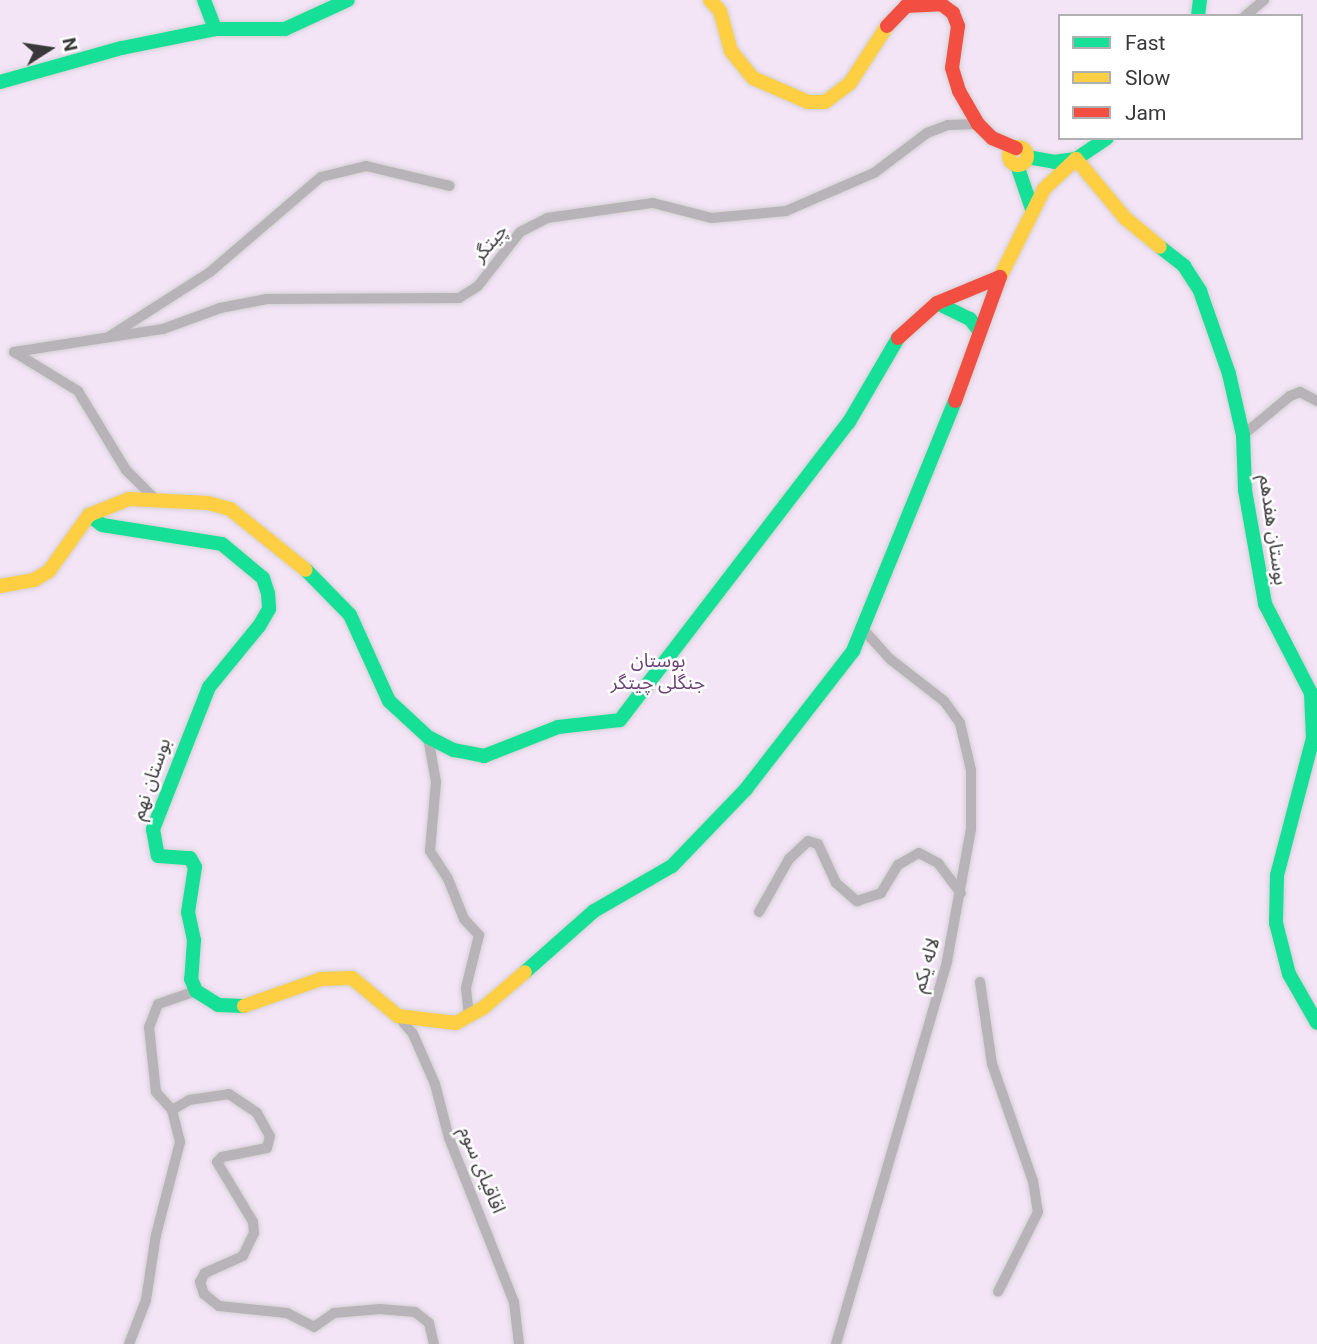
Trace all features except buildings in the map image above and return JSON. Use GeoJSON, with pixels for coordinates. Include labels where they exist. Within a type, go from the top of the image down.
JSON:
{"type":"FeatureCollection","features":[{"type":"Feature","properties":{"kind":"street"},"geometry":{"type":"LineString","coordinates":[[204,0],[215,29]]}},
{"type":"Feature","properties":{"kind":"street"},"geometry":{"type":"LineString","coordinates":[[0,82],[122,48],[215,29],[285,29],[348,0]]}},
{"type":"Feature","properties":{"kind":"street"},"geometry":{"type":"LineString","coordinates":[[710,0],[720,12],[731,51],[753,78],[808,102],[825,102],[850,83],[895,15],[906,6],[941,4],[953,13],[958,26],[952,68],[959,91],[978,124],[992,138],[1020,157],[1054,162],[1076,159]]}},
{"type":"Feature","properties":{"kind":"street"},"geometry":{"type":"LineString","coordinates":[[1247,14],[1264,0]]}},
{"type":"Feature","properties":{"kind":"street","name":"چیتگر"},"geometry":{"type":"LineString","coordinates":[[156,500],[126,470],[78,391],[14,352],[163,329],[220,308],[267,299],[459,298],[478,286],[520,232],[547,218],[653,203],[712,218],[786,211],[874,173],[927,133],[948,125],[978,124]]}},
{"type":"Feature","properties":{"kind":"street"},"geometry":{"type":"LineString","coordinates":[[134,1342],[146,1300],[156,1235],[180,1142],[172,1110],[156,1092],[149,1027],[158,1004],[196,991],[218,1005],[236,1007],[256,1004],[321,979],[352,978],[398,1016],[456,1023],[469,1016],[594,911],[651,882],[671,866],[746,789],[853,651],[932,464],[1000,277],[1032,209],[1044,189],[1076,159],[1104,140]]}},
{"type":"Feature","properties":{"kind":"street"},"geometry":{"type":"LineString","coordinates":[[1020,157],[1032,209]]}},
{"type":"Feature","properties":{"kind":"street","name":"بوستان هفدهم"},"geometry":{"type":"LineString","coordinates":[[1076,159],[1125,218],[1184,266],[1200,291],[1229,374],[1243,435],[1245,490],[1265,604],[1311,693],[1312,738],[1277,874],[1276,923],[1289,974],[1317,1023]]}},
{"type":"Feature","properties":{"kind":"street"},"geometry":{"type":"LineString","coordinates":[[108,337],[210,272],[321,177],[366,166],[450,186]]}},
{"type":"Feature","properties":{"kind":"street"},"geometry":{"type":"LineString","coordinates":[[0,586],[34,580],[49,571],[89,515],[129,499],[230,509],[313,573],[350,615],[389,701],[428,737],[454,750],[484,755],[558,727],[620,720],[842,432],[896,340],[937,303],[1000,277]]}},
{"type":"Feature","properties":{"kind":"street"},"geometry":{"type":"LineString","coordinates":[[937,303],[970,319],[981,332]]}},
{"type":"Feature","properties":{"kind":"street"},"geometry":{"type":"LineString","coordinates":[[1243,435],[1290,396],[1300,392],[1317,401]]}},
{"type":"Feature","properties":{"kind":"street","name":"بوستان نهم"},"geometry":{"type":"LineString","coordinates":[[89,515],[102,525],[222,544],[263,578],[268,593],[269,609],[259,626],[209,687],[186,736],[153,829],[158,856],[190,858],[195,867],[188,912],[194,940],[191,979],[196,991]]}},
{"type":"Feature","properties":{"kind":"street","name":"لاله یکم"},"geometry":{"type":"LineString","coordinates":[[836,1344],[947,961],[961,893],[972,796],[967,744],[960,723],[944,701],[890,659],[862,628]]}},
{"type":"Feature","properties":{"kind":"street"},"geometry":{"type":"LineString","coordinates":[[428,737],[436,782],[430,850],[448,879],[464,919],[479,935],[466,988],[469,1016]]}},
{"type":"Feature","properties":{"kind":"street"},"geometry":{"type":"LineString","coordinates":[[759,912],[789,859],[807,841],[818,844],[836,883],[857,901],[881,892],[898,866],[919,853],[938,863],[961,893]]}},
{"type":"Feature","properties":{"kind":"street"},"geometry":{"type":"LineString","coordinates":[[980,982],[992,1064],[1034,1181],[1038,1212],[998,1292]]}},
{"type":"Feature","properties":{"kind":"street","name":"اقاقیای سوم"},"geometry":{"type":"LineString","coordinates":[[398,1016],[413,1034],[435,1084],[449,1138],[513,1302],[519,1344]]}},
{"type":"Feature","properties":{"kind":"street"},"geometry":{"type":"LineString","coordinates":[[172,1110],[189,1100],[229,1094],[257,1113],[270,1136],[267,1148],[257,1153],[222,1157],[218,1162],[253,1222],[254,1233],[243,1256],[205,1273],[201,1282],[210,1301],[219,1306],[287,1313],[314,1327],[334,1313],[380,1309],[415,1312],[429,1323],[434,1344]]}},
{"type":"Feature","properties":{"kind":"green space","name":"بوستان جنگلی چیتگر"},"geometry":{"type":"Polygon","coordinates":[[[0,0],[1317,0],[1317,1344],[0,1344],[0,0]]]}},
{"type":"Feature","properties":{"kind":"traffic: fast"},"geometry":{"type":"LineString","coordinates":[[204,0],[215,29]]}},
{"type":"Feature","properties":{"kind":"traffic: fast"},"geometry":{"type":"LineString","coordinates":[[0,82],[122,48],[215,29],[285,29],[348,0]]}},
{"type":"Feature","properties":{"kind":"traffic: fast"},"geometry":{"type":"LineString","coordinates":[[1198,14],[1200,0]]}},
{"type":"Feature","properties":{"kind":"traffic: fast"},"geometry":{"type":"LineString","coordinates":[[1027,157],[1054,162],[1076,159],[1104,140]]}},
{"type":"Feature","properties":{"kind":"traffic: fast"},"geometry":{"type":"LineString","coordinates":[[1017,165],[1032,209]]}},
{"type":"Feature","properties":{"kind":"traffic: fast"},"geometry":{"type":"LineString","coordinates":[[1160,247],[1184,266],[1200,291],[1229,374],[1243,435],[1245,490],[1265,604],[1311,693],[1313,738],[1277,875],[1276,923],[1289,974],[1317,1023]]}},
{"type":"Feature","properties":{"kind":"traffic: fast"},"geometry":{"type":"LineString","coordinates":[[937,303],[970,319],[980,332]]}},
{"type":"Feature","properties":{"kind":"traffic: fast"},"geometry":{"type":"LineString","coordinates":[[306,570],[350,615],[389,701],[428,737],[454,750],[484,756],[558,727],[620,720],[849,422],[898,338]]}},
{"type":"Feature","properties":{"kind":"traffic: fast"},"geometry":{"type":"LineString","coordinates":[[525,972],[594,911],[672,866],[746,789],[853,651],[955,401]]}},
{"type":"Feature","properties":{"kind":"traffic: fast"},"geometry":{"type":"LineString","coordinates":[[89,515],[102,525],[222,544],[263,578],[268,593],[269,609],[259,626],[209,687],[153,829],[158,856],[190,858],[195,867],[188,912],[194,940],[191,979],[196,991],[218,1005],[244,1006]]}},
{"type":"Feature","properties":{"kind":"traffic: slow"},"geometry":{"type":"LineString","coordinates":[[710,0],[720,11],[731,51],[753,78],[808,102],[825,102],[850,83],[887,26]]}},
{"type":"Feature","properties":{"kind":"traffic: slow"},"geometry":{"type":"LineString","coordinates":[[1018,147],[1024,150],[1027,156],[1024,162],[1018,165],[1012,162],[1009,156],[1012,150],[1018,147]]}},
{"type":"Feature","properties":{"kind":"traffic: slow"},"geometry":{"type":"LineString","coordinates":[[1000,277],[1044,189],[1076,159],[1125,218],[1160,247]]}},
{"type":"Feature","properties":{"kind":"traffic: slow"},"geometry":{"type":"LineString","coordinates":[[0,586],[34,580],[49,571],[89,515],[129,499],[208,503],[230,509],[306,570]]}},
{"type":"Feature","properties":{"kind":"traffic: slow"},"geometry":{"type":"LineString","coordinates":[[244,1006],[321,979],[352,978],[398,1016],[456,1023],[483,1008],[525,972]]}},
{"type":"Feature","properties":{"kind":"traffic: jam"},"geometry":{"type":"LineString","coordinates":[[887,26],[906,6],[941,4],[953,13],[958,26],[952,68],[959,91],[978,124],[992,138],[1016,148]]}},
{"type":"Feature","properties":{"kind":"traffic: jam"},"geometry":{"type":"LineString","coordinates":[[898,338],[937,303],[1000,277],[955,401]]}}]}
